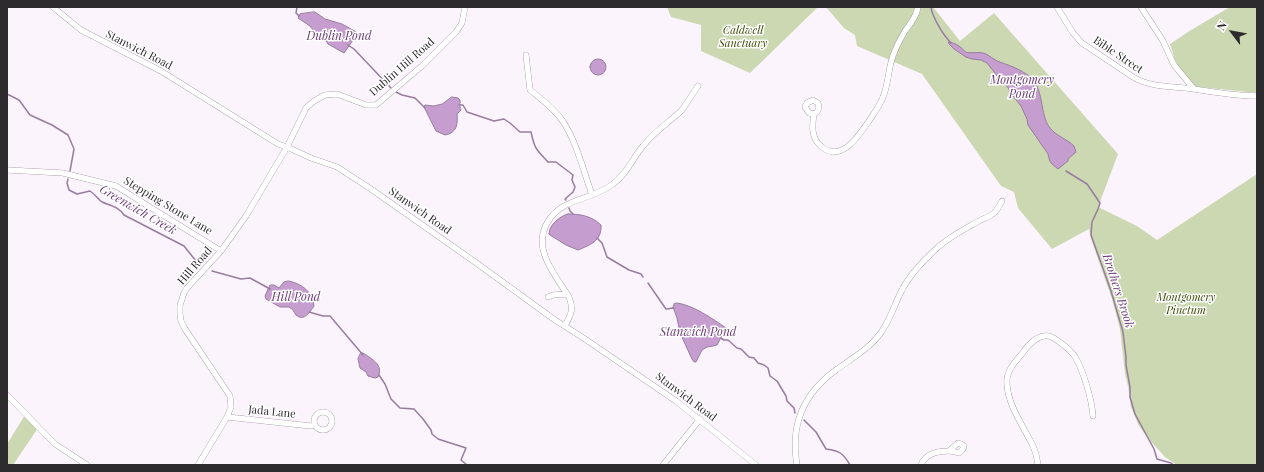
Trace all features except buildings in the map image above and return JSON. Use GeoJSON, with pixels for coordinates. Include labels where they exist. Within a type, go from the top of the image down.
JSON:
{"type":"FeatureCollection","features":[{"type":"Feature","properties":{"kind":"street","name":"Stanwich Road"},"geometry":{"type":"LineString","coordinates":[[53,7],[81,30],[161,71],[278,144],[337,167],[565,326],[647,380],[700,419],[756,465]]}},
{"type":"Feature","properties":{"kind":"street","name":"Dublin Hill Road"},"geometry":{"type":"LineString","coordinates":[[287,147],[306,108],[314,101],[325,95],[336,94],[366,105],[376,105],[422,66],[456,32],[462,23],[465,7]]}},
{"type":"Feature","properties":{"kind":"street"},"geometry":{"type":"LineString","coordinates":[[814,114],[812,125],[814,138],[823,148],[836,152],[844,150],[850,145],[864,128],[883,98],[893,55],[900,40],[915,18],[918,7]]}},
{"type":"Feature","properties":{"kind":"street","name":"Bible Street"},"geometry":{"type":"LineString","coordinates":[[1058,7],[1073,33],[1082,43],[1136,80],[1150,84],[1207,92],[1257,96]]}},
{"type":"Feature","properties":{"kind":"street"},"geometry":{"type":"LineString","coordinates":[[1141,7],[1163,41],[1174,65],[1194,89]]}},
{"type":"Feature","properties":{"kind":"street"},"geometry":{"type":"LineString","coordinates":[[526,55],[530,90],[562,119],[574,143],[592,196]]}},
{"type":"Feature","properties":{"kind":"street"},"geometry":{"type":"LineString","coordinates":[[565,326],[572,311],[572,304],[545,257],[542,248],[542,234],[548,221],[560,208],[602,191],[620,178],[652,135],[682,110],[698,86]]}},
{"type":"Feature","properties":{"kind":"street","name":"Hill Road"},"geometry":{"type":"LineString","coordinates":[[198,465],[227,417],[231,407],[230,396],[181,321],[180,305],[187,288],[221,251],[246,216],[287,147]]}},
{"type":"Feature","properties":{"kind":"street","name":"Stepping Stone Lane"},"geometry":{"type":"LineString","coordinates":[[7,170],[63,173],[116,186],[221,251]]}},
{"type":"Feature","properties":{"kind":"street"},"geometry":{"type":"LineString","coordinates":[[797,465],[795,453],[796,435],[805,403],[817,386],[836,370],[859,354],[882,332],[903,288],[911,276],[937,248],[953,235],[993,214],[1002,201]]}},
{"type":"Feature","properties":{"kind":"street"},"geometry":{"type":"LineString","coordinates":[[548,297],[567,294]]}},
{"type":"Feature","properties":{"kind":"street"},"geometry":{"type":"LineString","coordinates":[[1038,465],[1033,446],[1011,402],[1008,393],[1007,380],[1010,368],[1034,341],[1044,336],[1049,336],[1064,345],[1074,356],[1091,399],[1093,416]]}},
{"type":"Feature","properties":{"kind":"street"},"geometry":{"type":"LineString","coordinates":[[7,396],[56,444],[87,465]]}},
{"type":"Feature","properties":{"kind":"street","name":"Jada Lane"},"geometry":{"type":"LineString","coordinates":[[227,417],[311,426],[314,424]]}},
{"type":"Feature","properties":{"kind":"street"},"geometry":{"type":"LineString","coordinates":[[663,465],[700,419]]}},
{"type":"Feature","properties":{"kind":"street"},"geometry":{"type":"LineString","coordinates":[[921,465],[927,456],[950,450]]}},
{"type":"Feature","properties":{"kind":"green space","name":"Caldwell Sanctuary"},"geometry":{"type":"Polygon","coordinates":[[[667,7],[818,7],[750,73],[701,51],[701,25],[671,17],[667,7]]]}},
{"type":"Feature","properties":{"kind":"green space","name":"Montgomery Pinetum"},"geometry":{"type":"Polygon","coordinates":[[[826,7],[933,7],[960,41],[994,13],[1118,154],[1098,207],[1137,226],[1157,240],[1257,174],[1257,465],[1177,465],[1165,457],[1146,436],[1138,424],[1131,407],[1125,374],[1120,329],[1112,299],[1091,239],[1089,229],[1052,249],[1018,208],[1014,192],[1001,186],[922,74],[857,46],[855,35],[844,28],[826,7]]]}},
{"type":"Feature","properties":{"kind":"green space"},"geometry":{"type":"Polygon","coordinates":[[[1230,7],[1257,7],[1257,93],[1190,86],[1175,60],[1170,44],[1230,7]]]}},
{"type":"Feature","properties":{"kind":"green space"},"geometry":{"type":"Polygon","coordinates":[[[25,415],[38,428],[13,465],[7,465],[7,444],[25,415]]]}},
{"type":"Feature","properties":{"kind":"water","name":"Dublin Pond"},"geometry":{"type":"Polygon","coordinates":[[[315,12],[325,19],[342,24],[358,33],[344,53],[328,44],[325,39],[316,34],[310,26],[298,18],[300,14],[315,12]]]}},
{"type":"Feature","properties":{"kind":"water","name":"Montgomery Pond"},"geometry":{"type":"Polygon","coordinates":[[[949,42],[962,48],[965,52],[986,54],[997,61],[1019,69],[1035,82],[1040,95],[1044,116],[1050,128],[1074,146],[1076,152],[1068,159],[1068,161],[1058,169],[1050,162],[1048,154],[1028,125],[1021,106],[1007,86],[1001,81],[987,63],[981,60],[966,57],[954,49],[949,42]]]}},
{"type":"Feature","properties":{"kind":"water"},"geometry":{"type":"Polygon","coordinates":[[[595,59],[601,59],[606,64],[604,73],[601,75],[595,75],[590,70],[590,64],[595,59]]]}},
{"type":"Feature","properties":{"kind":"water"},"geometry":{"type":"Polygon","coordinates":[[[452,97],[459,99],[461,110],[457,114],[456,128],[449,134],[445,135],[436,131],[424,107],[425,105],[434,106],[442,104],[452,97]]]}},
{"type":"Feature","properties":{"kind":"water"},"geometry":{"type":"Polygon","coordinates":[[[568,214],[586,216],[594,219],[601,225],[600,235],[597,239],[591,244],[578,250],[566,245],[550,235],[549,231],[553,224],[558,219],[568,214]]]}},
{"type":"Feature","properties":{"kind":"water","name":"Hill Pond"},"geometry":{"type":"Polygon","coordinates":[[[289,281],[306,289],[312,297],[314,306],[304,317],[299,317],[296,315],[289,307],[280,307],[266,299],[265,296],[270,285],[274,285],[279,288],[284,282],[289,281]]]}},
{"type":"Feature","properties":{"kind":"water","name":"Stanwich Pond"},"geometry":{"type":"Polygon","coordinates":[[[677,303],[696,309],[726,328],[717,345],[707,347],[702,350],[696,362],[692,359],[680,333],[673,307],[674,304],[677,303]]]}},
{"type":"Feature","properties":{"kind":"water"},"geometry":{"type":"Polygon","coordinates":[[[361,353],[376,363],[379,369],[378,377],[375,378],[368,376],[366,372],[360,368],[358,359],[361,353]]]}},
{"type":"Feature","properties":{"kind":"waterway"},"geometry":{"type":"LineString","coordinates":[[297,7],[296,13],[299,16]]}},
{"type":"Feature","properties":{"kind":"waterway","name":"Brothers Brook"},"geometry":{"type":"LineString","coordinates":[[931,7],[939,26],[951,43]]}},
{"type":"Feature","properties":{"kind":"waterway"},"geometry":{"type":"LineString","coordinates":[[348,45],[354,49],[391,88]]}},
{"type":"Feature","properties":{"kind":"waterway"},"geometry":{"type":"LineString","coordinates":[[396,92],[415,98],[425,108]]}},
{"type":"Feature","properties":{"kind":"waterway","name":"Greenwich Creek"},"geometry":{"type":"LineString","coordinates":[[7,94],[19,100],[30,115],[52,125],[68,135],[74,149],[70,171]]}},
{"type":"Feature","properties":{"kind":"waterway"},"geometry":{"type":"LineString","coordinates":[[459,105],[463,105],[467,112],[494,121],[504,119],[520,132],[531,132],[536,149],[548,162],[556,162],[573,175],[572,180],[575,187],[573,192],[565,199],[566,200]]}},
{"type":"Feature","properties":{"kind":"waterway","name":"Brothers Brook"},"geometry":{"type":"LineString","coordinates":[[1066,171],[1087,184],[1100,203],[1092,222],[1091,235],[1111,291],[1123,332],[1130,397],[1135,414],[1154,449],[1157,459],[1174,465]]}},
{"type":"Feature","properties":{"kind":"waterway","name":"Greenwich Creek"},"geometry":{"type":"LineString","coordinates":[[68,179],[67,183],[69,190],[77,194],[90,191],[102,202],[117,208],[124,215],[184,246],[200,266]]}},
{"type":"Feature","properties":{"kind":"waterway"},"geometry":{"type":"LineString","coordinates":[[569,208],[573,214]]}},
{"type":"Feature","properties":{"kind":"waterway"},"geometry":{"type":"LineString","coordinates":[[597,238],[602,243],[607,257],[629,270],[641,274],[643,277]]}},
{"type":"Feature","properties":{"kind":"waterway","name":"Greenwich Creek"},"geometry":{"type":"LineString","coordinates":[[212,271],[241,279],[250,278],[270,289]]}},
{"type":"Feature","properties":{"kind":"waterway"},"geometry":{"type":"LineString","coordinates":[[648,283],[666,309],[674,308]]}},
{"type":"Feature","properties":{"kind":"waterway","name":"Greenwich Creek"},"geometry":{"type":"LineString","coordinates":[[309,312],[323,316],[330,316],[363,355]]}},
{"type":"Feature","properties":{"kind":"waterway"},"geometry":{"type":"LineString","coordinates":[[719,337],[724,340],[728,340],[749,357],[754,358],[758,363],[768,368],[770,376],[777,381],[786,396],[787,401],[794,408],[795,413]]}},
{"type":"Feature","properties":{"kind":"waterway","name":"Greenwich Creek"},"geometry":{"type":"LineString","coordinates":[[379,375],[385,384],[391,399],[400,408],[414,409],[431,430],[432,434],[438,439],[466,448],[461,460],[467,465]]}},
{"type":"Feature","properties":{"kind":"waterway"},"geometry":{"type":"LineString","coordinates":[[804,420],[816,432],[826,449],[841,453],[850,465]]}}]}
